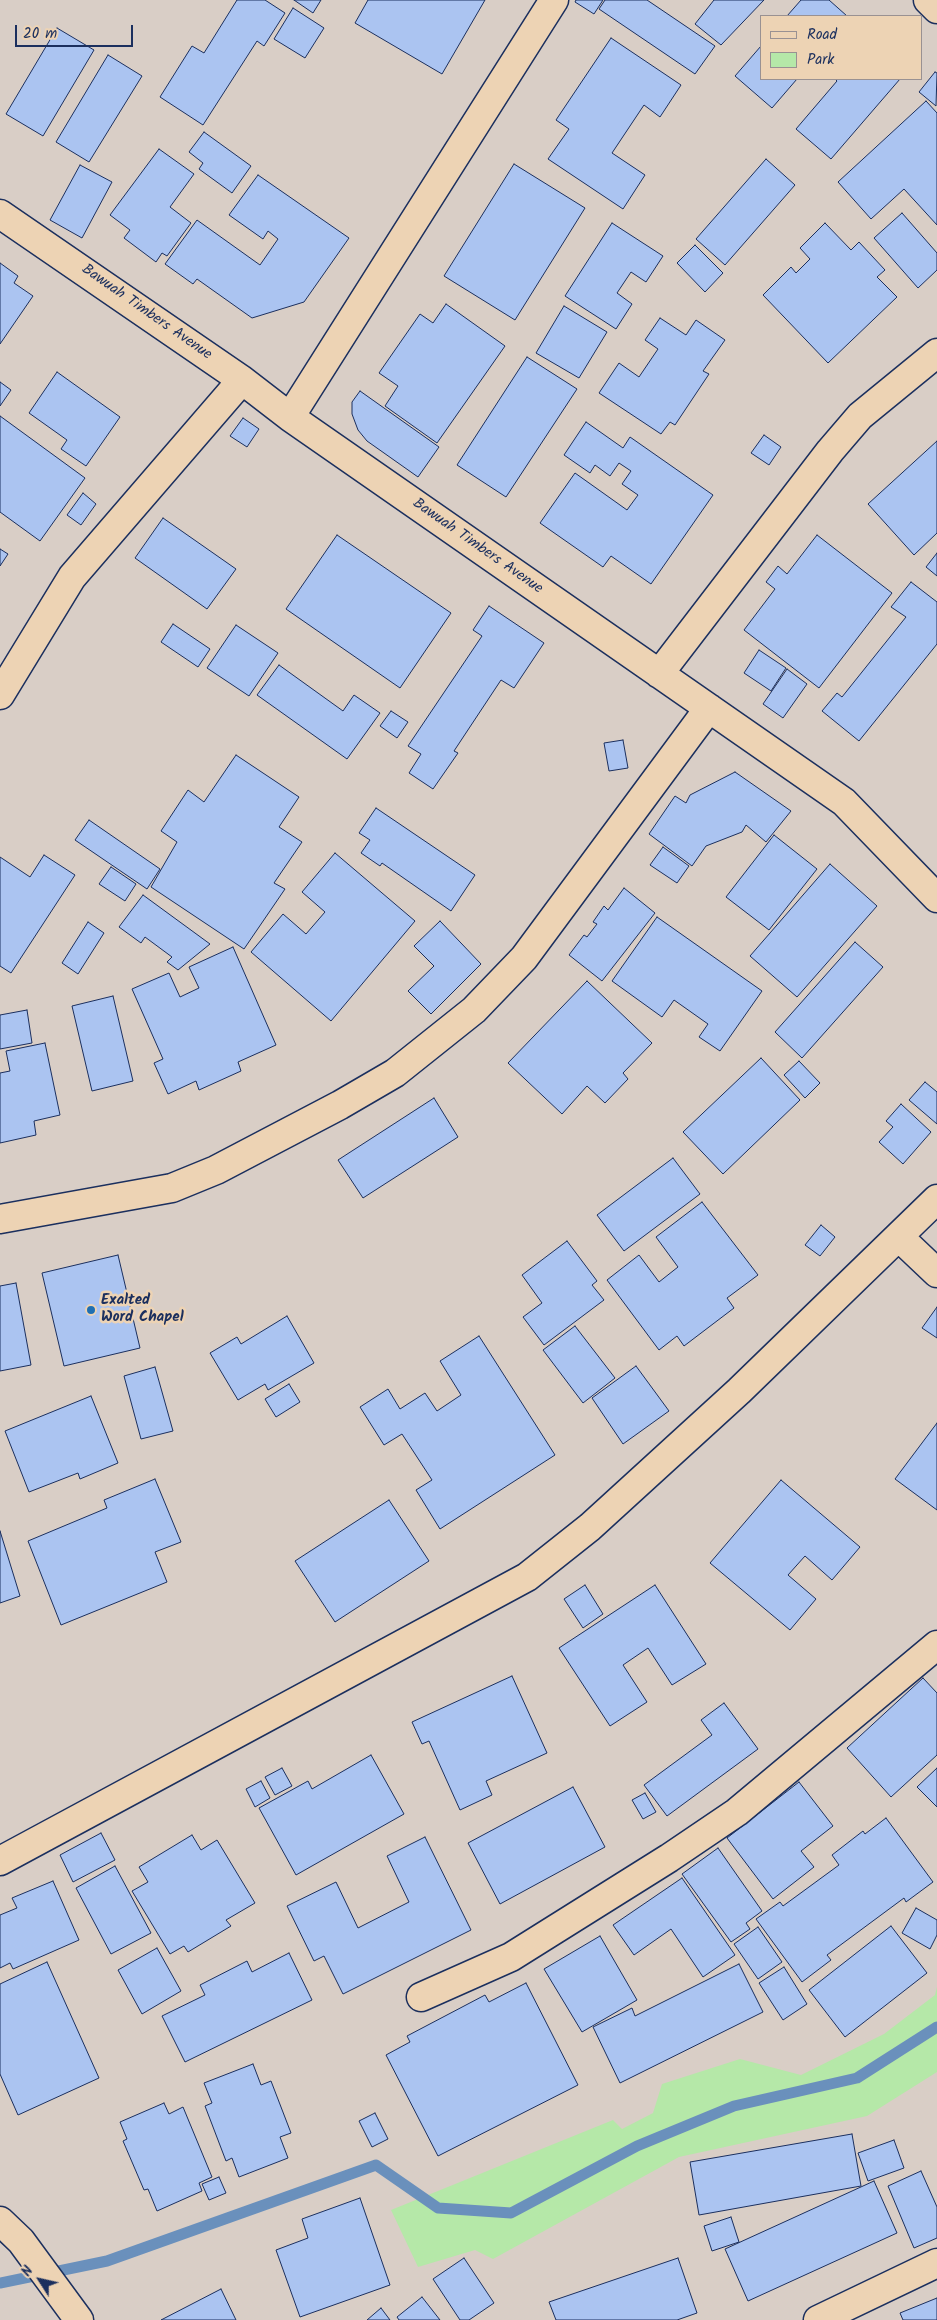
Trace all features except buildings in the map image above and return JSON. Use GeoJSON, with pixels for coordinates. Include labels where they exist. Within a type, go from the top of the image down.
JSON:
{"type":"FeatureCollection","features":[{"type":"Feature","properties":{"kind":"street"},"geometry":{"type":"LineString","coordinates":[[290,417],[554,0]]}},
{"type":"Feature","properties":{"kind":"street"},"geometry":{"type":"LineString","coordinates":[[928,0],[937,9]]}},
{"type":"Feature","properties":{"kind":"street","name":"Bawuah Timbers Avenue"},"geometry":{"type":"LineString","coordinates":[[0,214],[242,380],[290,417],[844,802],[937,898]]}},
{"type":"Feature","properties":{"kind":"street"},"geometry":{"type":"LineString","coordinates":[[659,674],[830,451],[860,416],[937,353]]}},
{"type":"Feature","properties":{"kind":"street"},"geometry":{"type":"LineString","coordinates":[[0,695],[72,577],[242,380]]}},
{"type":"Feature","properties":{"kind":"street"},"geometry":{"type":"LineString","coordinates":[[0,1219],[172,1188],[216,1170],[340,1106],[395,1073],[474,1010],[524,958],[709,708]]}},
{"type":"Feature","properties":{"kind":"street"},"geometry":{"type":"LineString","coordinates":[[0,1862],[527,1577],[590,1527],[739,1390],[937,1200]]}},
{"type":"Feature","properties":{"kind":"street"},"geometry":{"type":"LineString","coordinates":[[899,1237],[937,1273]]}},
{"type":"Feature","properties":{"kind":"street"},"geometry":{"type":"LineString","coordinates":[[421,1997],[510,1957],[669,1858],[737,1812],[937,1645]]}},
{"type":"Feature","properties":{"kind":"street"},"geometry":{"type":"LineString","coordinates":[[0,2221],[21,2241],[74,2312]]}},
{"type":"Feature","properties":{"kind":"street"},"geometry":{"type":"LineString","coordinates":[[818,2320],[937,2264]]}},
{"type":"Feature","properties":{"kind":"green space"},"geometry":{"type":"Polygon","coordinates":[[[937,1987],[937,2072],[867,2116],[679,2157],[493,2259],[475,2250],[418,2267],[391,2210],[613,2120],[622,2129],[653,2113],[662,2084],[740,2059],[801,2075],[884,2034],[935,1995],[937,1987]]]}},
{"type":"Feature","properties":{"kind":"waterway"},"geometry":{"type":"LineString","coordinates":[[0,2283],[107,2261],[376,2165],[438,2208],[511,2213],[637,2146],[734,2106],[857,2078],[937,2027]]}},
{"type":"Feature","properties":{"kind":"place","name":"Exalted Word Chapel"},"geometry":{"type":"Point","coordinates":[91,1310]}}]}
